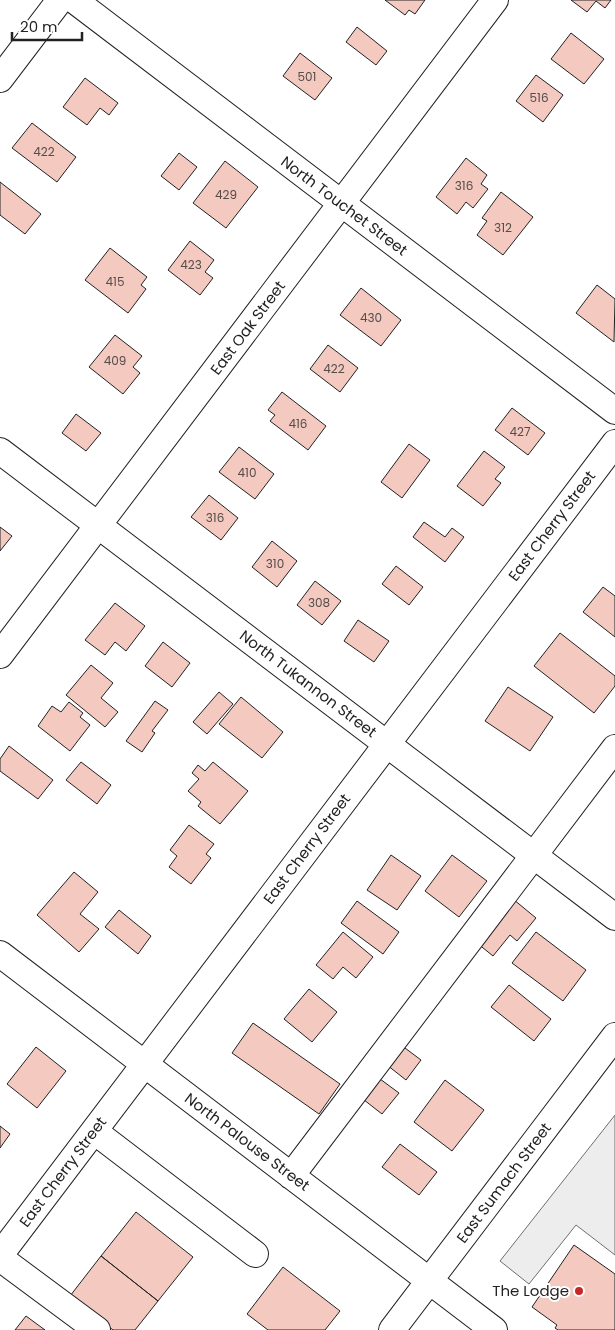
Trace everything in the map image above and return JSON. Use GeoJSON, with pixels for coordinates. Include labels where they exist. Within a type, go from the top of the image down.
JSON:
{"type":"FeatureCollection","features":[{"type":"Feature","properties":{"kind":"street"},"geometry":{"type":"LineString","coordinates":[[0,79],[60,0]]}},
{"type":"Feature","properties":{"kind":"street","name":"North Touchet Street"},"geometry":{"type":"LineString","coordinates":[[74,0],[615,411]]}},
{"type":"Feature","properties":{"kind":"street","name":"East Oak Street"},"geometry":{"type":"LineString","coordinates":[[0,655],[496,0]]}},
{"type":"Feature","properties":{"kind":"street","name":"East Cherry Street"},"geometry":{"type":"LineString","coordinates":[[0,1256],[615,443]]}},
{"type":"Feature","properties":{"kind":"street","name":"North Tukannon Street"},"geometry":{"type":"LineString","coordinates":[[0,451],[615,917]]}},
{"type":"Feature","properties":{"kind":"street"},"geometry":{"type":"LineString","coordinates":[[291,1176],[615,748]]}},
{"type":"Feature","properties":{"kind":"street","name":"North Palouse Street"},"geometry":{"type":"LineString","coordinates":[[0,954],[494,1330]]}},
{"type":"Feature","properties":{"kind":"street","name":"East Sumach Street"},"geometry":{"type":"LineString","coordinates":[[392,1330],[615,1036]]}},
{"type":"Feature","properties":{"kind":"street"},"geometry":{"type":"LineString","coordinates":[[94,1131],[255,1254]]}},
{"type":"Feature","properties":{"kind":"street"},"geometry":{"type":"LineString","coordinates":[[0,1256],[97,1330]]}},
{"type":"Feature","properties":{"kind":"shaded area"},"geometry":{"type":"Polygon","coordinates":[[[615,1115],[615,1255],[576,1225],[529,1284],[500,1261],[615,1115]]]}},
{"type":"Feature","properties":{"kind":"building"},"geometry":{"type":"Polygon","coordinates":[[[385,0],[425,0],[415,14],[409,10],[405,15],[385,0]]]}},
{"type":"Feature","properties":{"kind":"building"},"geometry":{"type":"Polygon","coordinates":[[[571,0],[611,0],[605,8],[596,1],[587,12],[571,0]]]}},
{"type":"Feature","properties":{"kind":"building"},"geometry":{"type":"Polygon","coordinates":[[[357,27],[387,51],[376,65],[346,42],[357,27]]]}},
{"type":"Feature","properties":{"kind":"building"},"geometry":{"type":"Polygon","coordinates":[[[571,33],[604,59],[584,84],[551,59],[571,33]]]}},
{"type":"Feature","properties":{"kind":"building"},"geometry":{"type":"Polygon","coordinates":[[[300,53],[332,78],[315,100],[283,76],[300,53]]]}},
{"type":"Feature","properties":{"kind":"building"},"geometry":{"type":"Polygon","coordinates":[[[536,75],[563,95],[543,122],[516,101],[536,75]]]}},
{"type":"Feature","properties":{"kind":"building"},"geometry":{"type":"Polygon","coordinates":[[[85,78],[118,103],[109,115],[100,108],[87,125],[63,107],[85,78]]]}},
{"type":"Feature","properties":{"kind":"building"},"geometry":{"type":"Polygon","coordinates":[[[32,123],[76,157],[57,182],[12,148],[32,123]]]}},
{"type":"Feature","properties":{"kind":"building"},"geometry":{"type":"Polygon","coordinates":[[[179,153],[197,167],[179,190],[161,176],[179,153]]]}},
{"type":"Feature","properties":{"kind":"building"},"geometry":{"type":"Polygon","coordinates":[[[466,158],[487,175],[481,184],[488,189],[473,208],[466,202],[457,214],[436,197],[466,158]]]}},
{"type":"Feature","properties":{"kind":"building"},"geometry":{"type":"Polygon","coordinates":[[[225,161],[258,187],[226,228],[193,203],[225,161]]]}},
{"type":"Feature","properties":{"kind":"building"},"geometry":{"type":"Polygon","coordinates":[[[0,182],[41,214],[25,234],[0,215],[0,182]]]}},
{"type":"Feature","properties":{"kind":"building"},"geometry":{"type":"Polygon","coordinates":[[[501,192],[533,217],[503,255],[477,235],[487,221],[482,218],[501,192]]]}},
{"type":"Feature","properties":{"kind":"building"},"geometry":{"type":"Polygon","coordinates":[[[190,241],[214,260],[205,272],[213,278],[200,295],[168,270],[190,241]]]}},
{"type":"Feature","properties":{"kind":"building"},"geometry":{"type":"Polygon","coordinates":[[[110,248],[147,277],[141,285],[146,289],[128,313],[85,280],[110,248]]]}},
{"type":"Feature","properties":{"kind":"building"},"geometry":{"type":"Polygon","coordinates":[[[597,285],[615,299],[614,342],[576,313],[597,285]]]}},
{"type":"Feature","properties":{"kind":"building"},"geometry":{"type":"Polygon","coordinates":[[[361,288],[401,320],[381,346],[340,315],[361,288]]]}},
{"type":"Feature","properties":{"kind":"building"},"geometry":{"type":"Polygon","coordinates":[[[115,335],[142,356],[133,367],[140,373],[123,394],[89,367],[115,335]]]}},
{"type":"Feature","properties":{"kind":"building"},"geometry":{"type":"Polygon","coordinates":[[[328,345],[358,368],[340,392],[310,369],[328,345]]]}},
{"type":"Feature","properties":{"kind":"building"},"geometry":{"type":"Polygon","coordinates":[[[282,392],[326,426],[308,450],[270,421],[275,415],[268,410],[282,392]]]}},
{"type":"Feature","properties":{"kind":"building"},"geometry":{"type":"Polygon","coordinates":[[[512,408],[545,433],[528,455],[495,430],[512,408]]]}},
{"type":"Feature","properties":{"kind":"building"},"geometry":{"type":"Polygon","coordinates":[[[76,414],[101,433],[86,451],[62,433],[76,414]]]}},
{"type":"Feature","properties":{"kind":"building"},"geometry":{"type":"Polygon","coordinates":[[[409,444],[430,460],[402,498],[381,482],[409,444]]]}},
{"type":"Feature","properties":{"kind":"building"},"geometry":{"type":"Polygon","coordinates":[[[239,447],[274,474],[255,499],[219,472],[239,447]]]}},
{"type":"Feature","properties":{"kind":"building"},"geometry":{"type":"Polygon","coordinates":[[[484,451],[505,467],[495,479],[501,483],[483,506],[457,486],[484,451]]]}},
{"type":"Feature","properties":{"kind":"building"},"geometry":{"type":"Polygon","coordinates":[[[209,495],[238,518],[221,540],[191,517],[209,495]]]}},
{"type":"Feature","properties":{"kind":"building"},"geometry":{"type":"Polygon","coordinates":[[[424,522],[445,537],[452,528],[464,537],[445,562],[413,537],[424,522]]]}},
{"type":"Feature","properties":{"kind":"building"},"geometry":{"type":"Polygon","coordinates":[[[0,527],[12,536],[0,551],[0,527]]]}},
{"type":"Feature","properties":{"kind":"building"},"geometry":{"type":"Polygon","coordinates":[[[272,541],[297,561],[277,587],[252,567],[272,541]]]}},
{"type":"Feature","properties":{"kind":"building"},"geometry":{"type":"Polygon","coordinates":[[[396,566],[423,587],[409,605],[382,584],[396,566]]]}},
{"type":"Feature","properties":{"kind":"building"},"geometry":{"type":"Polygon","coordinates":[[[315,581],[341,601],[322,625],[297,605],[315,581]]]}},
{"type":"Feature","properties":{"kind":"building"},"geometry":{"type":"Polygon","coordinates":[[[603,587],[615,596],[615,637],[583,612],[603,587]]]}},
{"type":"Feature","properties":{"kind":"building"},"geometry":{"type":"Polygon","coordinates":[[[115,603],[145,626],[126,651],[115,642],[105,655],[85,640],[115,603]]]}},
{"type":"Feature","properties":{"kind":"building"},"geometry":{"type":"Polygon","coordinates":[[[358,620],[389,641],[374,662],[344,641],[358,620]]]}},
{"type":"Feature","properties":{"kind":"building"},"geometry":{"type":"Polygon","coordinates":[[[560,633],[615,676],[615,686],[594,713],[534,666],[560,633]]]}},
{"type":"Feature","properties":{"kind":"building"},"geometry":{"type":"Polygon","coordinates":[[[163,642],[190,663],[172,687],[145,666],[163,642]]]}},
{"type":"Feature","properties":{"kind":"building"},"geometry":{"type":"Polygon","coordinates":[[[91,665],[113,683],[101,698],[118,712],[105,727],[66,695],[91,665]]]}},
{"type":"Feature","properties":{"kind":"building"},"geometry":{"type":"Polygon","coordinates":[[[508,687],[553,717],[530,751],[485,721],[508,687]]]}},
{"type":"Feature","properties":{"kind":"building"},"geometry":{"type":"Polygon","coordinates":[[[219,692],[233,704],[207,734],[193,722],[219,692]]]}},
{"type":"Feature","properties":{"kind":"building"},"geometry":{"type":"Polygon","coordinates":[[[241,697],[283,732],[262,758],[219,724],[241,697]]]}},
{"type":"Feature","properties":{"kind":"building"},"geometry":{"type":"Polygon","coordinates":[[[155,701],[168,710],[152,731],[155,733],[142,752],[126,741],[155,701]]]}},
{"type":"Feature","properties":{"kind":"building"},"geometry":{"type":"Polygon","coordinates":[[[69,702],[83,713],[80,717],[90,725],[70,751],[38,726],[52,706],[61,712],[69,702]]]}},
{"type":"Feature","properties":{"kind":"building"},"geometry":{"type":"Polygon","coordinates":[[[9,746],[53,780],[38,799],[0,771],[0,759],[9,746]]]}},
{"type":"Feature","properties":{"kind":"building"},"geometry":{"type":"Polygon","coordinates":[[[81,762],[111,785],[97,804],[66,780],[81,762]]]}},
{"type":"Feature","properties":{"kind":"building"},"geometry":{"type":"Polygon","coordinates":[[[213,762],[248,791],[220,824],[198,806],[201,802],[188,791],[199,779],[192,773],[198,765],[205,771],[213,762]]]}},
{"type":"Feature","properties":{"kind":"building"},"geometry":{"type":"Polygon","coordinates":[[[189,825],[214,844],[206,854],[211,858],[191,884],[169,867],[177,856],[170,850],[189,825]]]}},
{"type":"Feature","properties":{"kind":"building"},"geometry":{"type":"Polygon","coordinates":[[[391,855],[421,876],[397,910],[367,890],[391,855]]]}},
{"type":"Feature","properties":{"kind":"building"},"geometry":{"type":"Polygon","coordinates":[[[452,855],[487,881],[459,917],[425,891],[452,855]]]}},
{"type":"Feature","properties":{"kind":"building"},"geometry":{"type":"Polygon","coordinates":[[[74,872],[98,892],[80,914],[99,929],[79,952],[37,915],[74,872]]]}},
{"type":"Feature","properties":{"kind":"building"},"geometry":{"type":"Polygon","coordinates":[[[513,899],[536,918],[517,941],[510,935],[493,956],[477,943],[513,899]]]}},
{"type":"Feature","properties":{"kind":"building"},"geometry":{"type":"Polygon","coordinates":[[[357,901],[399,932],[383,954],[341,923],[357,901]]]}},
{"type":"Feature","properties":{"kind":"building"},"geometry":{"type":"Polygon","coordinates":[[[119,910],[151,936],[138,954],[105,927],[119,910]]]}},
{"type":"Feature","properties":{"kind":"building"},"geometry":{"type":"Polygon","coordinates":[[[343,932],[373,957],[356,978],[343,967],[333,979],[316,965],[343,932]]]}},
{"type":"Feature","properties":{"kind":"building"},"geometry":{"type":"Polygon","coordinates":[[[536,932],[586,970],[563,1001],[512,963],[536,932]]]}},
{"type":"Feature","properties":{"kind":"building"},"geometry":{"type":"Polygon","coordinates":[[[509,985],[551,1019],[534,1041],[491,1007],[509,985]]]}},
{"type":"Feature","properties":{"kind":"building"},"geometry":{"type":"Polygon","coordinates":[[[309,989],[337,1012],[312,1042],[284,1019],[309,989]]]}},
{"type":"Feature","properties":{"kind":"building"},"geometry":{"type":"Polygon","coordinates":[[[253,1023],[340,1084],[319,1114],[232,1053],[253,1023]]]}},
{"type":"Feature","properties":{"kind":"building"},"geometry":{"type":"Polygon","coordinates":[[[401,1045],[421,1060],[406,1080],[387,1065],[401,1045]]]}},
{"type":"Feature","properties":{"kind":"building"},"geometry":{"type":"Polygon","coordinates":[[[36,1047],[66,1071],[37,1108],[7,1084],[36,1047]]]}},
{"type":"Feature","properties":{"kind":"building"},"geometry":{"type":"Polygon","coordinates":[[[376,1076],[399,1093],[382,1114],[359,1096],[376,1076]]]}},
{"type":"Feature","properties":{"kind":"building"},"geometry":{"type":"Polygon","coordinates":[[[445,1080],[484,1110],[452,1151],[414,1122],[445,1080]]]}},
{"type":"Feature","properties":{"kind":"building"},"geometry":{"type":"Polygon","coordinates":[[[0,1126],[10,1134],[0,1148],[0,1126]]]}},
{"type":"Feature","properties":{"kind":"building"},"geometry":{"type":"Polygon","coordinates":[[[400,1144],[437,1172],[419,1195],[382,1167],[400,1144]]]}},
{"type":"Feature","properties":{"kind":"building"},"geometry":{"type":"Polygon","coordinates":[[[136,1212],[193,1257],[158,1301],[101,1256],[136,1212]]]}},
{"type":"Feature","properties":{"kind":"building","name":"The Lodge"},"geometry":{"type":"Polygon","coordinates":[[[574,1245],[615,1274],[615,1330],[558,1330],[555,1328],[557,1325],[532,1307],[574,1245]]]}},
{"type":"Feature","properties":{"kind":"building"},"geometry":{"type":"Polygon","coordinates":[[[101,1256],[158,1301],[135,1330],[113,1330],[70,1296],[101,1256]]]}},
{"type":"Feature","properties":{"kind":"building"},"geometry":{"type":"Polygon","coordinates":[[[283,1267],[340,1311],[325,1330],[268,1330],[247,1314],[283,1267]]]}},
{"type":"Feature","properties":{"kind":"building"},"geometry":{"type":"Polygon","coordinates":[[[26,1316],[45,1330],[15,1330],[26,1316]]]}},
{"type":"Feature","properties":{"kind":"place","name":"The Lodge"},"geometry":{"type":"Point","coordinates":[579,1291]}}]}
